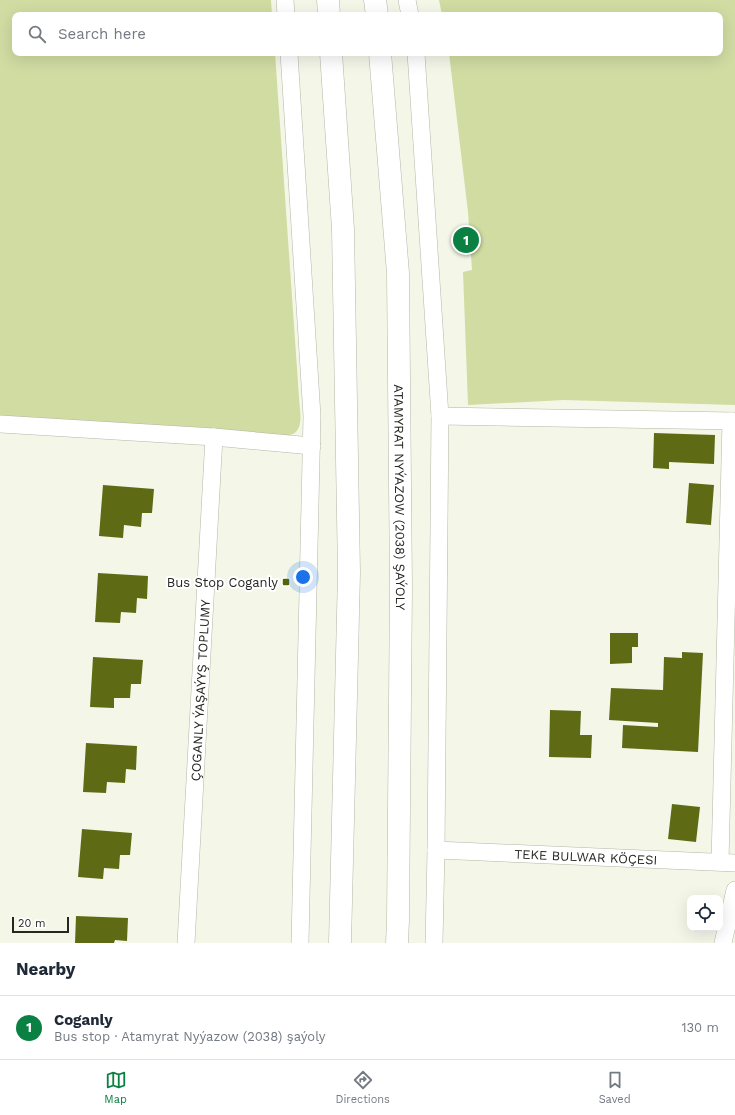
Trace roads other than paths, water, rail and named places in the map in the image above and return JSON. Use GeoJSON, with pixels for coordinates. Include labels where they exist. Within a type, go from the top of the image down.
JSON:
{"type":"FeatureCollection","features":[{"type":"Feature","properties":{"kind":"main road"},"geometry":{"type":"LineString","coordinates":[[328,0],[329,12]]}},
{"type":"Feature","properties":{"kind":"main road"},"geometry":{"type":"LineString","coordinates":[[375,0],[377,12]]}},
{"type":"Feature","properties":{"kind":"main road"},"geometry":{"type":"LineString","coordinates":[[331,56],[343,229],[349,573],[340,943]]}},
{"type":"Feature","properties":{"kind":"main road","name":"ATAMYRAT NYÝAZOW (2038) ŞAÝOLY"},"geometry":{"type":"LineString","coordinates":[[380,56],[398,273],[401,596],[397,943]]}},
{"type":"Feature","properties":{"kind":"street"},"geometry":{"type":"LineString","coordinates":[[285,0],[286,12]]}},
{"type":"Feature","properties":{"kind":"street"},"geometry":{"type":"LineString","coordinates":[[407,0],[409,12]]}},
{"type":"Feature","properties":{"kind":"street"},"geometry":{"type":"LineString","coordinates":[[289,56],[312,416],[300,943]]}},
{"type":"Feature","properties":{"kind":"street"},"geometry":{"type":"LineString","coordinates":[[416,56],[440,416],[434,943]]}},
{"type":"Feature","properties":{"kind":"street"},"geometry":{"type":"LineString","coordinates":[[440,416],[733,421],[728,862]]}},
{"type":"Feature","properties":{"kind":"street"},"geometry":{"type":"LineString","coordinates":[[0,424],[214,437],[312,446]]}},
{"type":"Feature","properties":{"kind":"street","name":"ÇOGANLY ÝAŞAÝYŞ TOPLUMY"},"geometry":{"type":"LineString","coordinates":[[186,943],[214,437]]}},
{"type":"Feature","properties":{"kind":"street","name":"TEKE BULWAR KÖÇESI"},"geometry":{"type":"LineString","coordinates":[[436,850],[728,862]]}},
{"type":"Feature","properties":{"kind":"street"},"geometry":{"type":"LineString","coordinates":[[723,943],[735,890]]}},
{"type":"Feature","properties":{"kind":"place","name":"Coganly"},"geometry":{"type":"Point","coordinates":[466,240]}},
{"type":"Feature","properties":{"kind":"place","name":"Bus Stop Coganly"},"geometry":{"type":"Point","coordinates":[286,582]}}]}
